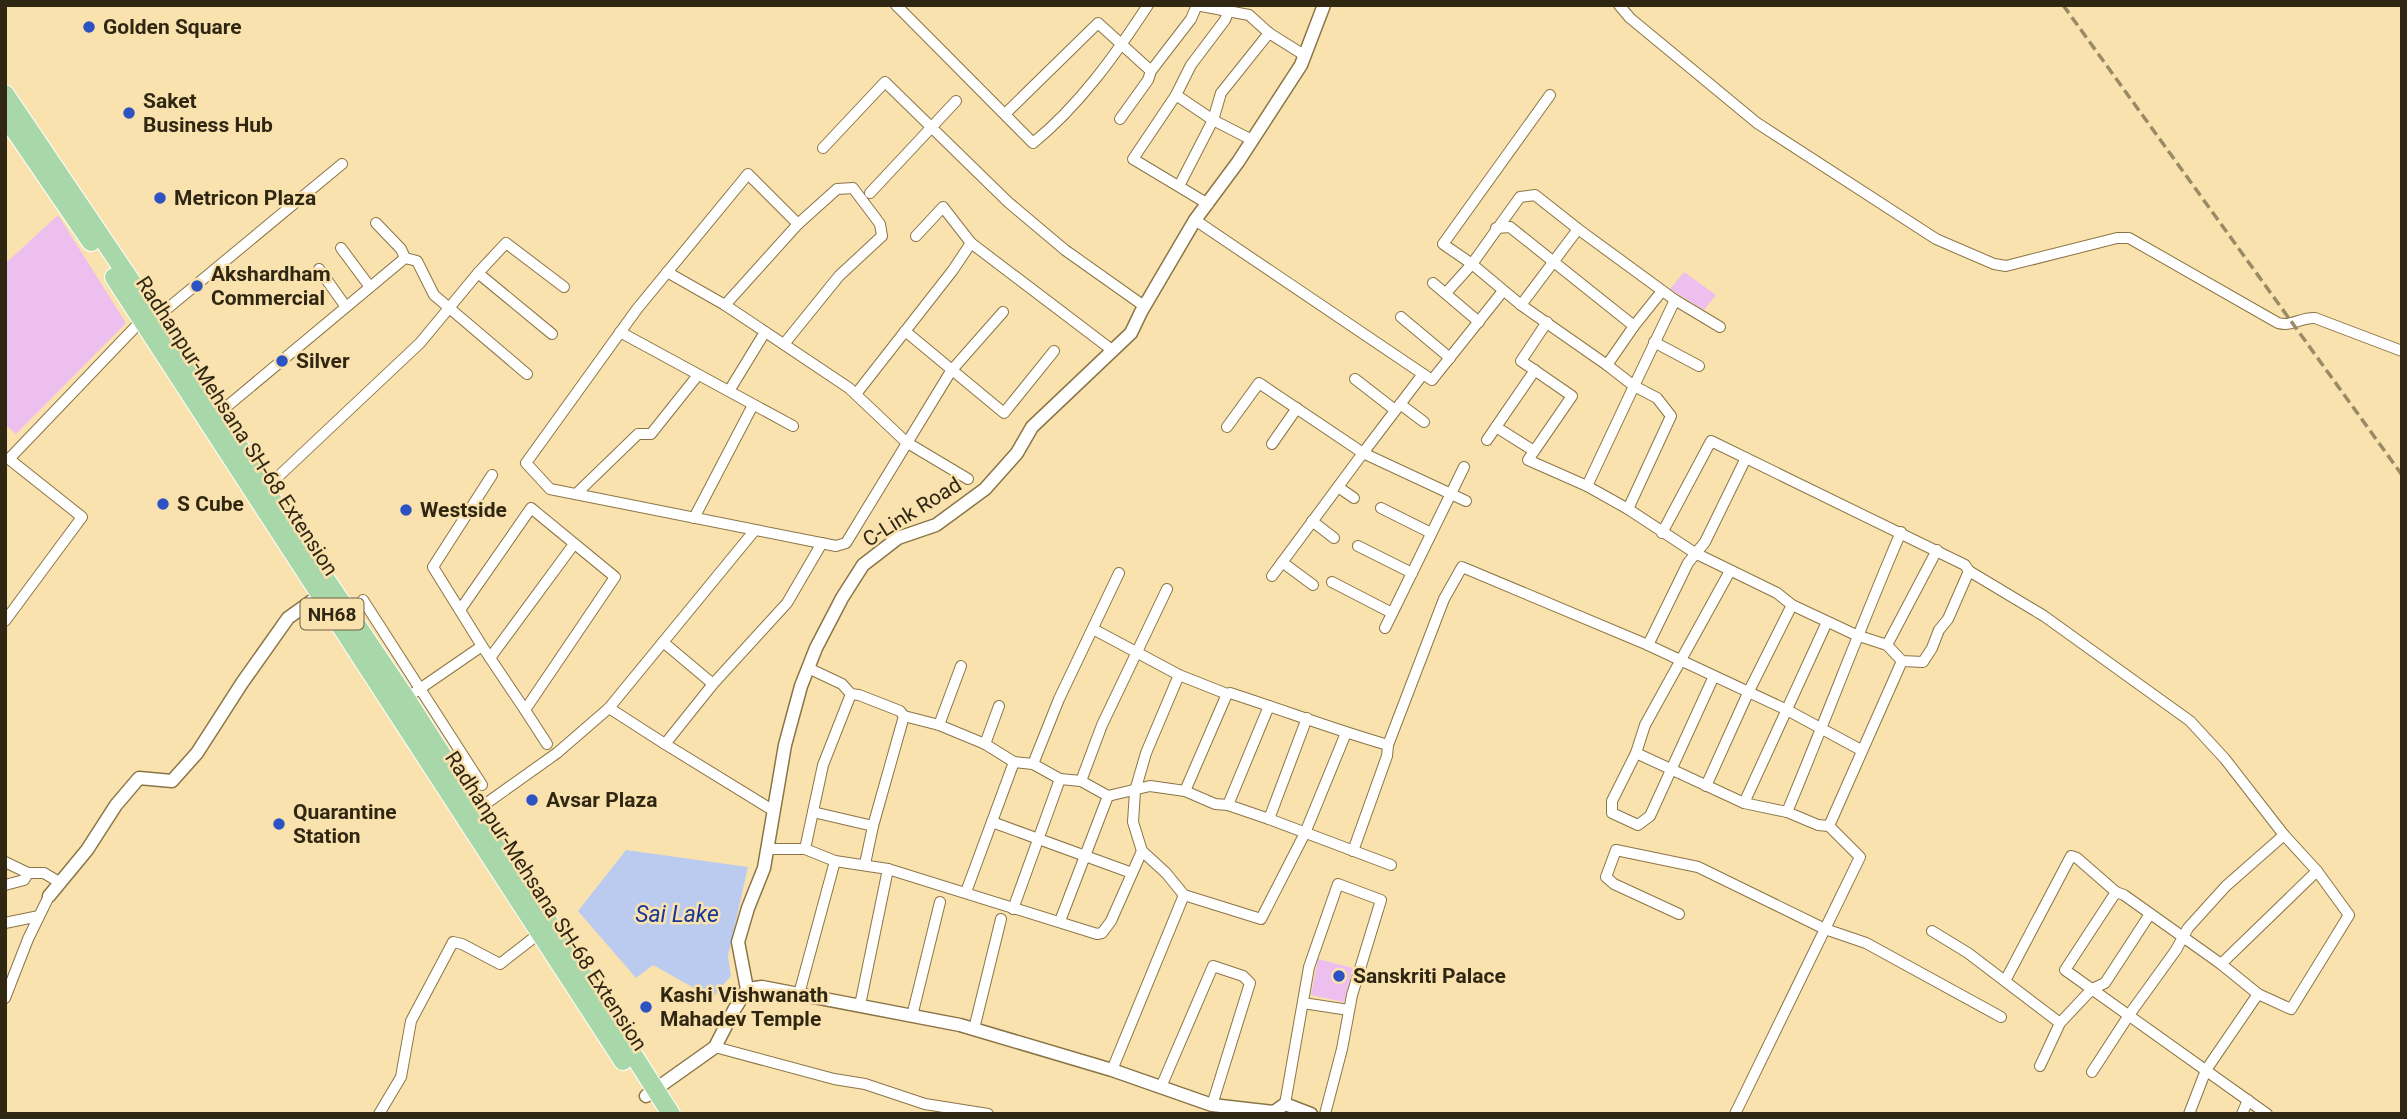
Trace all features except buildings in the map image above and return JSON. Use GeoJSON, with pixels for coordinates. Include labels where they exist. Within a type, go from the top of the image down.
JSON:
{"type":"FeatureCollection","features":[{"type":"Feature","properties":{"kind":"highway","name":"NH68"},"geometry":{"type":"LineString","coordinates":[[5,94],[149,319],[219,413],[265,489],[406,698],[477,810],[546,929]]}},
{"type":"Feature","properties":{"kind":"highway","name":"Radhanpur-Mehsana SH-68 Extension"},"geometry":{"type":"LineString","coordinates":[[5,117],[149,319],[320,595],[406,698],[546,929],[651,1093],[657,1114]]}},
{"type":"Feature","properties":{"kind":"highway","name":"NH68"},"geometry":{"type":"LineString","coordinates":[[651,1093],[671,1114]]}},
{"type":"Feature","properties":{"kind":"street"},"geometry":{"type":"LineString","coordinates":[[896,5],[1033,143],[1054,126],[1121,45],[1148,5]]}},
{"type":"Feature","properties":{"kind":"street"},"geometry":{"type":"LineString","coordinates":[[1120,119],[1148,80],[1151,71],[1191,19],[1197,5],[1249,15],[1269,33],[1304,55]]}},
{"type":"Feature","properties":{"kind":"street","name":"C-Link Road"},"geometry":{"type":"LineString","coordinates":[[747,989],[738,942],[764,868],[785,745],[808,668],[842,598],[863,565],[898,538],[936,525],[985,488],[1017,453],[1032,427],[1131,333],[1195,220],[1301,65],[1324,5]]}},
{"type":"Feature","properties":{"kind":"street"},"geometry":{"type":"LineString","coordinates":[[1619,5],[1630,18],[1758,123],[1936,239],[1994,264],[2006,266],[2117,238],[2129,238],[2278,323],[2293,324],[2305,318],[2315,318],[2402,351]]}},
{"type":"Feature","properties":{"kind":"street"},"geometry":{"type":"LineString","coordinates":[[1208,204],[1133,159],[1176,95],[1191,65],[1225,20],[1229,10]]}},
{"type":"Feature","properties":{"kind":"street"},"geometry":{"type":"LineString","coordinates":[[1005,114],[1098,23],[1151,71]]}},
{"type":"Feature","properties":{"kind":"street"},"geometry":{"type":"LineString","coordinates":[[1179,186],[1213,120],[1221,93],[1269,33]]}},
{"type":"Feature","properties":{"kind":"street"},"geometry":{"type":"LineString","coordinates":[[823,148],[885,82],[1007,202],[1065,250],[1144,306]]}},
{"type":"Feature","properties":{"kind":"street"},"geometry":{"type":"LineString","coordinates":[[1176,95],[1213,120],[1252,140]]}},
{"type":"Feature","properties":{"kind":"street"},"geometry":{"type":"LineString","coordinates":[[1550,95],[1443,244],[1634,386],[1657,398],[1671,416],[1628,509]]}},
{"type":"Feature","properties":{"kind":"street"},"geometry":{"type":"LineString","coordinates":[[870,193],[956,101]]}},
{"type":"Feature","properties":{"kind":"street"},"geometry":{"type":"LineString","coordinates":[[5,621],[82,517],[6,461],[149,319],[342,164]]}},
{"type":"Feature","properties":{"kind":"street"},"geometry":{"type":"LineString","coordinates":[[798,224],[748,174],[620,332],[526,463],[550,489],[836,546],[846,542],[951,371],[1003,312]]}},
{"type":"Feature","properties":{"kind":"street"},"geometry":{"type":"LineString","coordinates":[[725,305],[798,224],[837,189],[853,188],[880,224],[882,236],[839,276],[783,344]]}},
{"type":"Feature","properties":{"kind":"street"},"geometry":{"type":"LineString","coordinates":[[1446,293],[1472,264],[1520,197],[1535,195],[1662,291],[1720,327]]}},
{"type":"Feature","properties":{"kind":"street"},"geometry":{"type":"LineString","coordinates":[[916,236],[943,207],[971,243],[1112,350]]}},
{"type":"Feature","properties":{"kind":"street"},"geometry":{"type":"LineString","coordinates":[[1195,220],[1432,380],[1503,290]]}},
{"type":"Feature","properties":{"kind":"street"},"geometry":{"type":"LineString","coordinates":[[376,223],[401,249],[405,258]]}},
{"type":"Feature","properties":{"kind":"street"},"geometry":{"type":"LineString","coordinates":[[1496,228],[1510,227],[1634,326]]}},
{"type":"Feature","properties":{"kind":"street"},"geometry":{"type":"LineString","coordinates":[[1521,304],[1578,229]]}},
{"type":"Feature","properties":{"kind":"street"},"geometry":{"type":"LineString","coordinates":[[265,489],[420,343],[506,243],[564,287]]}},
{"type":"Feature","properties":{"kind":"street"},"geometry":{"type":"LineString","coordinates":[[856,394],[971,243]]}},
{"type":"Feature","properties":{"kind":"street"},"geometry":{"type":"LineString","coordinates":[[341,248],[370,287]]}},
{"type":"Feature","properties":{"kind":"street"},"geometry":{"type":"LineString","coordinates":[[219,413],[405,258]]}},
{"type":"Feature","properties":{"kind":"street"},"geometry":{"type":"LineString","coordinates":[[405,258],[417,261],[434,296],[527,374]]}},
{"type":"Feature","properties":{"kind":"street"},"geometry":{"type":"LineString","coordinates":[[319,269],[346,307]]}},
{"type":"Feature","properties":{"kind":"street"},"geometry":{"type":"LineString","coordinates":[[667,272],[725,305],[856,394],[906,442],[968,479]]}},
{"type":"Feature","properties":{"kind":"street"},"geometry":{"type":"LineString","coordinates":[[478,273],[552,334]]}},
{"type":"Feature","properties":{"kind":"street"},"geometry":{"type":"LineString","coordinates":[[1433,283],[1479,321]]}},
{"type":"Feature","properties":{"kind":"street"},"geometry":{"type":"LineString","coordinates":[[1606,365],[1662,291]]}},
{"type":"Feature","properties":{"kind":"street"},"geometry":{"type":"LineString","coordinates":[[1587,486],[1675,300]]}},
{"type":"Feature","properties":{"kind":"street"},"geometry":{"type":"LineString","coordinates":[[1401,317],[1450,358]]}},
{"type":"Feature","properties":{"kind":"street"},"geometry":{"type":"LineString","coordinates":[[1547,322],[1521,361],[1572,396],[1528,460],[1587,486],[1695,553],[1777,593],[1792,605],[1856,635],[1887,645],[1902,660],[1923,662],[1939,629],[1948,619],[1969,571]]}},
{"type":"Feature","properties":{"kind":"street"},"geometry":{"type":"LineString","coordinates":[[905,331],[1004,412],[1054,351]]}},
{"type":"Feature","properties":{"kind":"street"},"geometry":{"type":"LineString","coordinates":[[620,332],[793,426]]}},
{"type":"Feature","properties":{"kind":"street"},"geometry":{"type":"LineString","coordinates":[[729,391],[765,332]]}},
{"type":"Feature","properties":{"kind":"street"},"geometry":{"type":"LineString","coordinates":[[1654,342],[1699,366]]}},
{"type":"Feature","properties":{"kind":"street"},"geometry":{"type":"LineString","coordinates":[[1487,440],[1535,370]]}},
{"type":"Feature","properties":{"kind":"street"},"geometry":{"type":"LineString","coordinates":[[1272,576],[1423,374]]}},
{"type":"Feature","properties":{"kind":"street"},"geometry":{"type":"LineString","coordinates":[[576,494],[638,434],[651,434],[698,375]]}},
{"type":"Feature","properties":{"kind":"street"},"geometry":{"type":"LineString","coordinates":[[1355,379],[1424,422]]}},
{"type":"Feature","properties":{"kind":"street"},"geometry":{"type":"LineString","coordinates":[[1227,427],[1259,383],[1363,453],[1466,501]]}},
{"type":"Feature","properties":{"kind":"street"},"geometry":{"type":"LineString","coordinates":[[694,518],[753,405]]}},
{"type":"Feature","properties":{"kind":"street"},"geometry":{"type":"LineString","coordinates":[[1272,444],[1297,408]]}},
{"type":"Feature","properties":{"kind":"street"},"geometry":{"type":"LineString","coordinates":[[1496,427],[1534,451]]}},
{"type":"Feature","properties":{"kind":"street"},"geometry":{"type":"LineString","coordinates":[[1662,533],[1711,441],[1965,565],[1969,571],[2043,616],[2190,721],[2225,759],[2284,835],[2317,871],[2349,915],[2291,1009],[2258,994],[2221,964],[2116,892],[2077,858],[2071,856],[2005,981]]}},
{"type":"Feature","properties":{"kind":"street"},"geometry":{"type":"LineString","coordinates":[[1648,645],[1688,563],[1705,542],[1746,458]]}},
{"type":"Feature","properties":{"kind":"street"},"geometry":{"type":"LineString","coordinates":[[1385,628],[1464,467]]}},
{"type":"Feature","properties":{"kind":"street"},"geometry":{"type":"LineString","coordinates":[[492,475],[433,566],[547,744]]}},
{"type":"Feature","properties":{"kind":"street"},"geometry":{"type":"LineString","coordinates":[[1338,487],[1354,498]]}},
{"type":"Feature","properties":{"kind":"street"},"geometry":{"type":"LineString","coordinates":[[1381,508],[1431,533]]}},
{"type":"Feature","properties":{"kind":"street"},"geometry":{"type":"LineString","coordinates":[[460,610],[531,509],[615,577],[525,710]]}},
{"type":"Feature","properties":{"kind":"street"},"geometry":{"type":"LineString","coordinates":[[1312,521],[1334,538]]}},
{"type":"Feature","properties":{"kind":"street"},"geometry":{"type":"LineString","coordinates":[[477,810],[557,752],[609,708],[755,530]]}},
{"type":"Feature","properties":{"kind":"street"},"geometry":{"type":"LineString","coordinates":[[1787,812],[1856,635],[1900,532]]}},
{"type":"Feature","properties":{"kind":"street"},"geometry":{"type":"LineString","coordinates":[[666,744],[713,684],[787,603],[821,543]]}},
{"type":"Feature","properties":{"kind":"street"},"geometry":{"type":"LineString","coordinates":[[490,658],[574,544]]}},
{"type":"Feature","properties":{"kind":"street"},"geometry":{"type":"LineString","coordinates":[[1358,546],[1412,573]]}},
{"type":"Feature","properties":{"kind":"street"},"geometry":{"type":"LineString","coordinates":[[1887,645],[1937,550]]}},
{"type":"Feature","properties":{"kind":"street"},"geometry":{"type":"LineString","coordinates":[[1282,562],[1313,585]]}},
{"type":"Feature","properties":{"kind":"street"},"geometry":{"type":"LineString","coordinates":[[1353,851],[1387,756],[1388,745],[1444,599],[1462,567],[1648,645],[1787,710],[1861,750]]}},
{"type":"Feature","properties":{"kind":"street"},"geometry":{"type":"LineString","coordinates":[[1714,676],[1650,816],[1638,825],[1619,818],[1612,813],[1612,801],[1636,753],[1645,725],[1730,571]]}},
{"type":"Feature","properties":{"kind":"street"},"geometry":{"type":"LineString","coordinates":[[1033,764],[1059,699],[1119,573]]}},
{"type":"Feature","properties":{"kind":"street"},"geometry":{"type":"LineString","coordinates":[[1332,582],[1392,613]]}},
{"type":"Feature","properties":{"kind":"street"},"geometry":{"type":"LineString","coordinates":[[1081,781],[1102,725],[1167,589]]}},
{"type":"Feature","properties":{"kind":"street"},"geometry":{"type":"LineString","coordinates":[[5,997],[49,896],[87,850],[116,805],[139,778],[172,781],[197,753],[242,682],[288,618],[320,595]]}},
{"type":"Feature","properties":{"kind":"street"},"geometry":{"type":"LineString","coordinates":[[363,600],[406,698],[482,785]]}},
{"type":"Feature","properties":{"kind":"street"},"geometry":{"type":"LineString","coordinates":[[1706,786],[1792,605]]}},
{"type":"Feature","properties":{"kind":"street"},"geometry":{"type":"LineString","coordinates":[[1744,803],[1827,622]]}},
{"type":"Feature","properties":{"kind":"street"},"geometry":{"type":"LineString","coordinates":[[1093,629],[1179,675],[1227,694],[1388,745]]}},
{"type":"Feature","properties":{"kind":"street"},"geometry":{"type":"LineString","coordinates":[[663,642],[713,684]]}},
{"type":"Feature","properties":{"kind":"street"},"geometry":{"type":"LineString","coordinates":[[406,698],[482,646]]}},
{"type":"Feature","properties":{"kind":"street"},"geometry":{"type":"LineString","coordinates":[[1829,826],[1902,660]]}},
{"type":"Feature","properties":{"kind":"street"},"geometry":{"type":"LineString","coordinates":[[939,725],[961,666]]}},
{"type":"Feature","properties":{"kind":"street"},"geometry":{"type":"LineString","coordinates":[[808,668],[842,684],[851,694],[985,744],[1014,762],[1033,764],[1060,779],[1081,781],[1108,796],[1150,786],[1185,791],[1215,804],[1228,805],[1269,818],[1391,865]]}},
{"type":"Feature","properties":{"kind":"street"},"geometry":{"type":"LineString","coordinates":[[1179,675],[1146,753],[1135,791],[1133,822],[1142,850],[1184,895],[1261,919],[1305,833],[1346,733]]}},
{"type":"Feature","properties":{"kind":"street"},"geometry":{"type":"LineString","coordinates":[[805,849],[823,765],[851,694]]}},
{"type":"Feature","properties":{"kind":"street"},"geometry":{"type":"LineString","coordinates":[[1185,791],[1227,694]]}},
{"type":"Feature","properties":{"kind":"street"},"geometry":{"type":"LineString","coordinates":[[985,744],[999,706]]}},
{"type":"Feature","properties":{"kind":"street"},"geometry":{"type":"LineString","coordinates":[[1228,805],[1269,706]]}},
{"type":"Feature","properties":{"kind":"street"},"geometry":{"type":"LineString","coordinates":[[609,708],[774,811]]}},
{"type":"Feature","properties":{"kind":"street"},"geometry":{"type":"LineString","coordinates":[[865,864],[904,716]]}},
{"type":"Feature","properties":{"kind":"street"},"geometry":{"type":"LineString","coordinates":[[1269,818],[1307,718]]}},
{"type":"Feature","properties":{"kind":"street"},"geometry":{"type":"LineString","coordinates":[[1636,753],[1744,803],[1787,812],[1818,825],[1829,826],[1860,857],[1735,1114]]}},
{"type":"Feature","properties":{"kind":"street"},"geometry":{"type":"LineString","coordinates":[[967,892],[1014,762]]}},
{"type":"Feature","properties":{"kind":"street"},"geometry":{"type":"LineString","coordinates":[[1013,909],[1060,779]]}},
{"type":"Feature","properties":{"kind":"street"},"geometry":{"type":"LineString","coordinates":[[1060,921],[1108,796]]}},
{"type":"Feature","properties":{"kind":"street"},"geometry":{"type":"LineString","coordinates":[[813,812],[873,826]]}},
{"type":"Feature","properties":{"kind":"street"},"geometry":{"type":"LineString","coordinates":[[992,822],[1132,873]]}},
{"type":"Feature","properties":{"kind":"street"},"geometry":{"type":"LineString","coordinates":[[2092,1072],[2176,950],[2188,928],[2226,886],[2284,835]]}},
{"type":"Feature","properties":{"kind":"street"},"geometry":{"type":"LineString","coordinates":[[767,849],[805,849],[835,861],[888,869],[1089,932],[1102,933],[1111,920],[1142,850]]}},
{"type":"Feature","properties":{"kind":"street"},"geometry":{"type":"LineString","coordinates":[[1679,914],[1614,884],[1606,877],[1616,850],[1698,867],[1825,929],[1866,943],[2001,1017]]}},
{"type":"Feature","properties":{"kind":"street"},"geometry":{"type":"LineString","coordinates":[[799,994],[835,861]]}},
{"type":"Feature","properties":{"kind":"street"},"geometry":{"type":"LineString","coordinates":[[5,862],[28,873],[44,873],[59,882]]}},
{"type":"Feature","properties":{"kind":"street"},"geometry":{"type":"LineString","coordinates":[[860,1005],[888,869]]}},
{"type":"Feature","properties":{"kind":"street"},"geometry":{"type":"LineString","coordinates":[[2221,964],[2317,871]]}},
{"type":"Feature","properties":{"kind":"street"},"geometry":{"type":"LineString","coordinates":[[5,885],[24,880],[28,873]]}},
{"type":"Feature","properties":{"kind":"street"},"geometry":{"type":"LineString","coordinates":[[651,1093],[715,1047],[747,989],[762,987],[974,1029],[1112,1070],[1212,1105],[1274,1112],[1285,1104],[1309,967],[1338,884],[1381,900],[1349,1010],[1325,1114]]}},
{"type":"Feature","properties":{"kind":"street"},"geometry":{"type":"LineString","coordinates":[[2116,892],[2065,970],[2267,1114]]}},
{"type":"Feature","properties":{"kind":"street"},"geometry":{"type":"LineString","coordinates":[[1112,1070],[1184,895]]}},
{"type":"Feature","properties":{"kind":"street"},"geometry":{"type":"LineString","coordinates":[[912,1016],[940,902]]}},
{"type":"Feature","properties":{"kind":"street"},"geometry":{"type":"LineString","coordinates":[[2039,1066],[2060,1023],[2092,989],[2105,983],[2150,914]]}},
{"type":"Feature","properties":{"kind":"street"},"geometry":{"type":"LineString","coordinates":[[5,923],[39,916]]}},
{"type":"Feature","properties":{"kind":"street"},"geometry":{"type":"LineString","coordinates":[[974,1029],[1001,919]]}},
{"type":"Feature","properties":{"kind":"street"},"geometry":{"type":"LineString","coordinates":[[379,1114],[401,1077],[411,1021],[453,942],[500,964],[546,929]]}},
{"type":"Feature","properties":{"kind":"street"},"geometry":{"type":"LineString","coordinates":[[1932,931],[1968,953],[2060,1023]]}},
{"type":"Feature","properties":{"kind":"street"},"geometry":{"type":"LineString","coordinates":[[1161,1087],[1213,966],[1243,976],[1250,983],[1212,1105]]}},
{"type":"Feature","properties":{"kind":"street"},"geometry":{"type":"LineString","coordinates":[[2189,1114],[2206,1070],[2258,994]]}},
{"type":"Feature","properties":{"kind":"street"},"geometry":{"type":"LineString","coordinates":[[1303,1003],[1349,1010]]}},
{"type":"Feature","properties":{"kind":"street"},"geometry":{"type":"LineString","coordinates":[[715,1047],[834,1079],[865,1084],[924,1109],[988,1114]]}},
{"type":"Feature","properties":{"kind":"street"},"geometry":{"type":"LineString","coordinates":[[2242,1114],[2248,1100]]}},
{"type":"Feature","properties":{"kind":"street"},"geometry":{"type":"LineString","coordinates":[[1285,1104],[1311,1114]]}},
{"type":"Feature","properties":{"kind":"shaded area"},"geometry":{"type":"Polygon","coordinates":[[[58,215],[126,323],[16,434],[5,424],[5,264],[58,215]]]}},
{"type":"Feature","properties":{"kind":"shaded area"},"geometry":{"type":"Polygon","coordinates":[[[1684,272],[1716,295],[1704,310],[1670,289],[1684,272]]]}},
{"type":"Feature","properties":{"kind":"shaded area"},"geometry":{"type":"Polygon","coordinates":[[[1318,959],[1353,968],[1344,1002],[1311,995],[1318,959]]]}},
{"type":"Feature","properties":{"kind":"water","name":"Sai Lake"},"geometry":{"type":"Polygon","coordinates":[[[626,850],[748,867],[728,956],[731,976],[712,998],[653,965],[636,978],[578,911],[626,850]]]}},
{"type":"Feature","properties":{"kind":"railway"},"geometry":{"type":"LineString","coordinates":[[2063,5],[2402,475]]}},
{"type":"Feature","properties":{"kind":"place","name":"Golden Square"},"geometry":{"type":"Point","coordinates":[89,27]}},
{"type":"Feature","properties":{"kind":"place","name":"Saket Business Hub"},"geometry":{"type":"Point","coordinates":[129,113]}},
{"type":"Feature","properties":{"kind":"place","name":"Metricon Plaza"},"geometry":{"type":"Point","coordinates":[160,198]}},
{"type":"Feature","properties":{"kind":"place","name":"Akshardham Commercial"},"geometry":{"type":"Point","coordinates":[197,286]}},
{"type":"Feature","properties":{"kind":"place","name":"Silver"},"geometry":{"type":"Point","coordinates":[282,361]}},
{"type":"Feature","properties":{"kind":"place","name":"S Cube"},"geometry":{"type":"Point","coordinates":[163,504]}},
{"type":"Feature","properties":{"kind":"place","name":"Westside"},"geometry":{"type":"Point","coordinates":[406,510]}},
{"type":"Feature","properties":{"kind":"place","name":"Avsar Plaza"},"geometry":{"type":"Point","coordinates":[532,800]}},
{"type":"Feature","properties":{"kind":"place","name":"Quarantine Station"},"geometry":{"type":"Point","coordinates":[279,824]}},
{"type":"Feature","properties":{"kind":"place","name":"Sanskriti Palace"},"geometry":{"type":"Point","coordinates":[1339,976]}},
{"type":"Feature","properties":{"kind":"place","name":"Kashi Vishwanath Mahadev Temple"},"geometry":{"type":"Point","coordinates":[646,1007]}}]}
